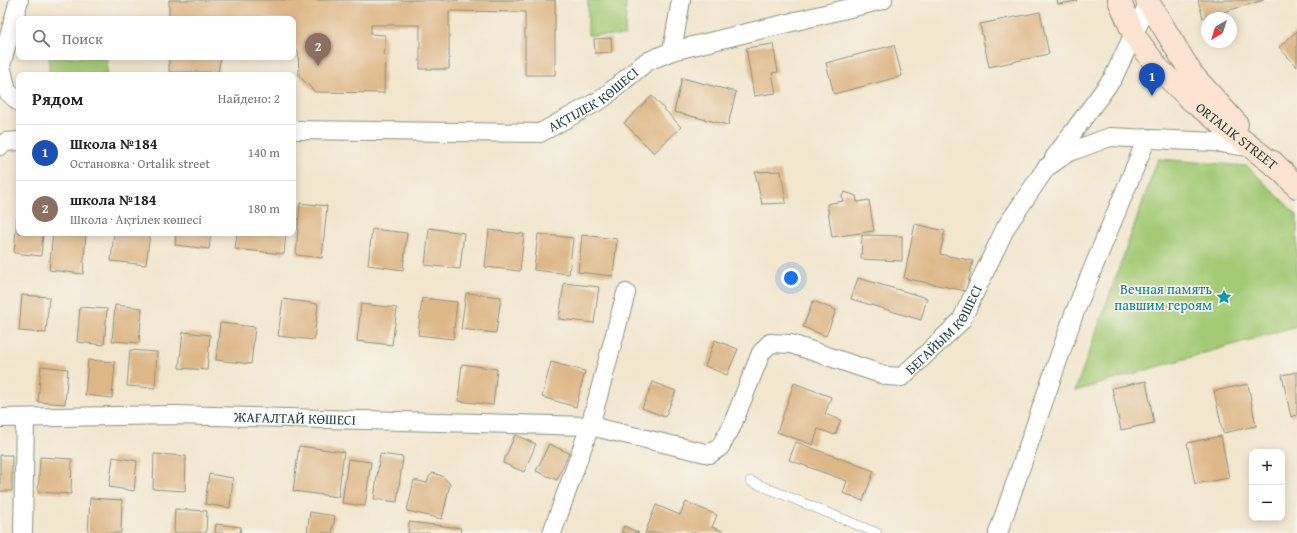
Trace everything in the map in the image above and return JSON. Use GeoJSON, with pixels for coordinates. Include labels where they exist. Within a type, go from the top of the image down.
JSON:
{"type":"FeatureCollection","features":[{"type":"Feature","properties":{"kind":"main road","name":"ORTALIK STREET"},"geometry":{"type":"LineString","coordinates":[[1119,0],[1134,35],[1158,68],[1191,100],[1290,180]]}},
{"type":"Feature","properties":{"kind":"main road","name":"ORTALIK STREET"},"geometry":{"type":"LineString","coordinates":[[1147,2],[1192,74],[1290,180]]}},
{"type":"Feature","properties":{"kind":"street"},"geometry":{"type":"LineString","coordinates":[[16,99],[7,91],[1,65],[19,0]]}},
{"type":"Feature","properties":{"kind":"street"},"geometry":{"type":"LineString","coordinates":[[672,51],[681,0]]}},
{"type":"Feature","properties":{"kind":"street","name":"АҚТІЛЕК КӨШЕСІ"},"geometry":{"type":"LineString","coordinates":[[296,130],[540,133],[602,99],[646,62],[672,51],[883,0]]}},
{"type":"Feature","properties":{"kind":"street"},"geometry":{"type":"LineString","coordinates":[[1046,168],[1113,78],[1134,35],[1147,2]]}},
{"type":"Feature","properties":{"kind":"street","name":"БЕГАЙЫМ КӨШЕСІ"},"geometry":{"type":"LineString","coordinates":[[590,426],[710,454],[720,447],[731,428],[760,353],[770,343],[791,344],[887,376],[902,377],[961,321],[1006,227],[1046,168],[1067,153],[1110,137],[1214,142],[1249,147]]}},
{"type":"Feature","properties":{"kind":"street"},"geometry":{"type":"LineString","coordinates":[[998,533],[1074,314],[1147,138]]}},
{"type":"Feature","properties":{"kind":"street"},"geometry":{"type":"LineString","coordinates":[[0,146],[6,142],[16,141]]}},
{"type":"Feature","properties":{"kind":"street"},"geometry":{"type":"LineString","coordinates":[[552,533],[590,426],[626,293]]}},
{"type":"Feature","properties":{"kind":"street","name":"ЖАҒАЛТАЙ КӨШЕСІ"},"geometry":{"type":"LineString","coordinates":[[0,418],[174,415],[590,426]]}},
{"type":"Feature","properties":{"kind":"street"},"geometry":{"type":"LineString","coordinates":[[23,533],[26,418]]}},
{"type":"Feature","properties":{"kind":"lane"},"geometry":{"type":"LineString","coordinates":[[750,481],[877,533]]}},
{"type":"Feature","properties":{"kind":"green space"},"geometry":{"type":"Polygon","coordinates":[[[588,0],[626,0],[625,36],[588,35],[588,0]]]}},
{"type":"Feature","properties":{"kind":"green space"},"geometry":{"type":"Polygon","coordinates":[[[49,60],[107,60],[107,72],[49,72],[49,60]]]}},
{"type":"Feature","properties":{"kind":"green space"},"geometry":{"type":"Polygon","coordinates":[[[1158,159],[1247,166],[1297,215],[1297,326],[1075,391],[1158,159]]]}},
{"type":"Feature","properties":{"kind":"building"},"geometry":{"type":"Polygon","coordinates":[[[169,0],[555,0],[555,75],[525,75],[525,12],[449,11],[449,69],[420,69],[420,25],[371,25],[371,34],[385,35],[384,93],[315,92],[299,76],[298,51],[296,51],[296,16],[169,16],[169,0]]]}},
{"type":"Feature","properties":{"kind":"building"},"geometry":{"type":"Polygon","coordinates":[[[1057,0],[1076,0],[1077,1],[1058,4],[1057,0]]]}},
{"type":"Feature","properties":{"kind":"building"},"geometry":{"type":"Polygon","coordinates":[[[1198,0],[1264,0],[1223,12],[1201,12],[1198,0]]]}},
{"type":"Feature","properties":{"kind":"building"},"geometry":{"type":"Polygon","coordinates":[[[1040,12],[1049,54],[989,67],[980,24],[1040,12]]]}},
{"type":"Feature","properties":{"kind":"building"},"geometry":{"type":"Polygon","coordinates":[[[1297,31],[1297,67],[1279,47],[1297,31]]]}},
{"type":"Feature","properties":{"kind":"building"},"geometry":{"type":"Polygon","coordinates":[[[611,38],[612,52],[595,53],[594,39],[611,38]]]}},
{"type":"Feature","properties":{"kind":"building"},"geometry":{"type":"Polygon","coordinates":[[[773,44],[778,72],[772,73],[776,93],[754,96],[746,48],[773,44]]]}},
{"type":"Feature","properties":{"kind":"building"},"geometry":{"type":"Polygon","coordinates":[[[894,45],[902,76],[834,94],[826,63],[894,45]]]}},
{"type":"Feature","properties":{"kind":"building"},"geometry":{"type":"Polygon","coordinates":[[[169,60],[220,60],[218,72],[169,72],[169,60]]]}},
{"type":"Feature","properties":{"kind":"building"},"geometry":{"type":"Polygon","coordinates":[[[682,78],[736,92],[728,125],[674,112],[682,78]]]}},
{"type":"Feature","properties":{"kind":"building"},"geometry":{"type":"Polygon","coordinates":[[[652,96],[681,127],[654,153],[624,123],[652,96]]]}},
{"type":"Feature","properties":{"kind":"building"},"geometry":{"type":"Polygon","coordinates":[[[781,171],[786,203],[762,204],[755,172],[781,171]]]}},
{"type":"Feature","properties":{"kind":"building"},"geometry":{"type":"Polygon","coordinates":[[[845,192],[856,196],[857,202],[869,200],[874,231],[832,237],[827,204],[843,201],[842,196],[845,192]]]}},
{"type":"Feature","properties":{"kind":"building"},"geometry":{"type":"Polygon","coordinates":[[[300,203],[327,206],[322,258],[296,255],[300,203]]]}},
{"type":"Feature","properties":{"kind":"building"},"geometry":{"type":"Polygon","coordinates":[[[915,224],[945,231],[940,254],[973,261],[966,291],[904,278],[915,224]]]}},
{"type":"Feature","properties":{"kind":"building"},"geometry":{"type":"Polygon","coordinates":[[[429,228],[464,233],[460,269],[425,265],[429,228]]]}},
{"type":"Feature","properties":{"kind":"building"},"geometry":{"type":"Polygon","coordinates":[[[372,229],[407,233],[403,270],[368,265],[372,229]]]}},
{"type":"Feature","properties":{"kind":"building"},"geometry":{"type":"Polygon","coordinates":[[[16,230],[16,236],[43,236],[41,256],[14,253],[16,230]]]}},
{"type":"Feature","properties":{"kind":"building"},"geometry":{"type":"Polygon","coordinates":[[[489,230],[524,234],[520,271],[485,267],[489,230]]]}},
{"type":"Feature","properties":{"kind":"building"},"geometry":{"type":"Polygon","coordinates":[[[538,234],[573,238],[569,274],[534,270],[538,234]]]}},
{"type":"Feature","properties":{"kind":"building"},"geometry":{"type":"Polygon","coordinates":[[[582,235],[617,239],[613,276],[578,272],[582,235]]]}},
{"type":"Feature","properties":{"kind":"building"},"geometry":{"type":"Polygon","coordinates":[[[862,235],[902,236],[902,261],[861,259],[862,235]]]}},
{"type":"Feature","properties":{"kind":"building"},"geometry":{"type":"Polygon","coordinates":[[[53,236],[86,236],[83,274],[49,270],[53,236]]]}},
{"type":"Feature","properties":{"kind":"building"},"geometry":{"type":"Polygon","coordinates":[[[114,236],[150,236],[146,265],[111,261],[114,236]]]}},
{"type":"Feature","properties":{"kind":"building"},"geometry":{"type":"Polygon","coordinates":[[[176,236],[211,236],[209,249],[175,245],[176,236]]]}},
{"type":"Feature","properties":{"kind":"building"},"geometry":{"type":"Polygon","coordinates":[[[237,236],[286,236],[284,254],[235,249],[237,236]]]}},
{"type":"Feature","properties":{"kind":"building"},"geometry":{"type":"Polygon","coordinates":[[[858,278],[927,298],[921,320],[851,299],[858,278]]]}},
{"type":"Feature","properties":{"kind":"building"},"geometry":{"type":"Polygon","coordinates":[[[564,283],[599,287],[594,323],[559,319],[564,283]]]}},
{"type":"Feature","properties":{"kind":"building"},"geometry":{"type":"Polygon","coordinates":[[[466,293],[501,297],[496,333],[461,329],[466,293]]]}},
{"type":"Feature","properties":{"kind":"building"},"geometry":{"type":"Polygon","coordinates":[[[22,295],[49,297],[46,333],[19,331],[22,295]]]}},
{"type":"Feature","properties":{"kind":"building"},"geometry":{"type":"Polygon","coordinates":[[[422,298],[457,302],[453,339],[418,335],[422,298]]]}},
{"type":"Feature","properties":{"kind":"building"},"geometry":{"type":"Polygon","coordinates":[[[283,299],[318,304],[314,340],[278,336],[283,299]]]}},
{"type":"Feature","properties":{"kind":"building"},"geometry":{"type":"Polygon","coordinates":[[[813,301],[836,310],[826,336],[803,327],[813,301]]]}},
{"type":"Feature","properties":{"kind":"building"},"geometry":{"type":"Polygon","coordinates":[[[361,304],[397,308],[392,345],[357,341],[361,304]]]}},
{"type":"Feature","properties":{"kind":"building"},"geometry":{"type":"Polygon","coordinates":[[[115,305],[142,308],[139,343],[112,341],[115,305]]]}},
{"type":"Feature","properties":{"kind":"building"},"geometry":{"type":"Polygon","coordinates":[[[80,307],[107,309],[104,345],[77,342],[80,307]]]}},
{"type":"Feature","properties":{"kind":"building"},"geometry":{"type":"Polygon","coordinates":[[[220,323],[255,327],[251,364],[216,360],[220,323]]]}},
{"type":"Feature","properties":{"kind":"building"},"geometry":{"type":"Polygon","coordinates":[[[183,332],[210,335],[207,370],[179,368],[183,332]]]}},
{"type":"Feature","properties":{"kind":"building"},"geometry":{"type":"Polygon","coordinates":[[[715,340],[738,349],[727,375],[705,366],[715,340]]]}},
{"type":"Feature","properties":{"kind":"building"},"geometry":{"type":"Polygon","coordinates":[[[130,350],[157,352],[155,388],[127,386],[130,350]]]}},
{"type":"Feature","properties":{"kind":"building"},"geometry":{"type":"Polygon","coordinates":[[[88,360],[115,362],[112,398],[85,395],[88,360]]]}},
{"type":"Feature","properties":{"kind":"building"},"geometry":{"type":"Polygon","coordinates":[[[551,362],[585,371],[576,407],[542,397],[551,362]]]}},
{"type":"Feature","properties":{"kind":"building"},"geometry":{"type":"Polygon","coordinates":[[[462,364],[497,369],[493,405],[458,401],[462,364]]]}},
{"type":"Feature","properties":{"kind":"building"},"geometry":{"type":"Polygon","coordinates":[[[41,366],[68,369],[65,404],[38,402],[41,366]]]}},
{"type":"Feature","properties":{"kind":"building"},"geometry":{"type":"Polygon","coordinates":[[[1297,372],[1297,415],[1291,417],[1282,375],[1297,372]]]}},
{"type":"Feature","properties":{"kind":"building"},"geometry":{"type":"Polygon","coordinates":[[[1146,381],[1154,423],[1121,430],[1112,388],[1146,381]]]}},
{"type":"Feature","properties":{"kind":"building"},"geometry":{"type":"Polygon","coordinates":[[[653,382],[676,391],[665,417],[642,408],[653,382]]]}},
{"type":"Feature","properties":{"kind":"building"},"geometry":{"type":"Polygon","coordinates":[[[794,383],[831,397],[825,414],[841,420],[835,435],[818,429],[813,445],[777,432],[794,383]]]}},
{"type":"Feature","properties":{"kind":"building"},"geometry":{"type":"Polygon","coordinates":[[[1248,384],[1256,426],[1223,433],[1214,391],[1248,384]]]}},
{"type":"Feature","properties":{"kind":"building"},"geometry":{"type":"Polygon","coordinates":[[[515,435],[536,444],[524,472],[503,463],[515,435]]]}},
{"type":"Feature","properties":{"kind":"building"},"geometry":{"type":"Polygon","coordinates":[[[1221,436],[1229,478],[1195,484],[1187,443],[1221,436]]]}},
{"type":"Feature","properties":{"kind":"building"},"geometry":{"type":"Polygon","coordinates":[[[796,442],[874,471],[863,501],[843,493],[847,481],[789,460],[796,442]]]}},
{"type":"Feature","properties":{"kind":"building"},"geometry":{"type":"Polygon","coordinates":[[[549,444],[569,453],[557,480],[536,471],[549,444]]]}},
{"type":"Feature","properties":{"kind":"building"},"geometry":{"type":"Polygon","coordinates":[[[299,446],[344,452],[338,497],[293,491],[299,446]]]}},
{"type":"Feature","properties":{"kind":"building"},"geometry":{"type":"Polygon","coordinates":[[[154,454],[186,456],[185,491],[153,489],[154,454]]]}},
{"type":"Feature","properties":{"kind":"building"},"geometry":{"type":"Polygon","coordinates":[[[380,454],[403,457],[397,502],[374,499],[380,454]]]}},
{"type":"Feature","properties":{"kind":"building"},"geometry":{"type":"Polygon","coordinates":[[[0,455],[12,455],[12,491],[0,491],[0,455]]]}},
{"type":"Feature","properties":{"kind":"building"},"geometry":{"type":"Polygon","coordinates":[[[40,457],[72,459],[71,494],[38,492],[40,457]]]}},
{"type":"Feature","properties":{"kind":"building"},"geometry":{"type":"Polygon","coordinates":[[[113,457],[137,461],[134,491],[109,487],[113,457]]]}},
{"type":"Feature","properties":{"kind":"building"},"geometry":{"type":"Polygon","coordinates":[[[348,459],[371,462],[365,506],[342,503],[348,459]]]}},
{"type":"Feature","properties":{"kind":"building"},"geometry":{"type":"Polygon","coordinates":[[[433,473],[442,476],[450,484],[442,519],[407,511],[414,480],[427,483],[429,477],[433,473]]]}},
{"type":"Feature","properties":{"kind":"building"},"geometry":{"type":"Polygon","coordinates":[[[209,474],[233,478],[230,508],[205,504],[209,474]]]}},
{"type":"Feature","properties":{"kind":"building"},"geometry":{"type":"Polygon","coordinates":[[[90,498],[122,500],[121,533],[88,533],[90,498]]]}},
{"type":"Feature","properties":{"kind":"building"},"geometry":{"type":"Polygon","coordinates":[[[686,502],[717,515],[712,527],[727,533],[645,533],[656,505],[680,515],[686,502]]]}},
{"type":"Feature","properties":{"kind":"building"},"geometry":{"type":"Polygon","coordinates":[[[175,509],[207,511],[206,533],[174,533],[175,509]]]}},
{"type":"Feature","properties":{"kind":"building"},"geometry":{"type":"Polygon","coordinates":[[[310,512],[335,516],[332,533],[307,533],[310,512]]]}},
{"type":"Feature","properties":{"kind":"building"},"geometry":{"type":"Polygon","coordinates":[[[409,522],[461,528],[460,533],[408,533],[409,522]]]}},
{"type":"Feature","properties":{"kind":"building"},"geometry":{"type":"Polygon","coordinates":[[[216,524],[241,527],[240,533],[215,533],[216,524]]]}},
{"type":"Feature","properties":{"kind":"building"},"geometry":{"type":"Polygon","coordinates":[[[624,526],[639,533],[621,533],[624,526]]]}},
{"type":"Feature","properties":{"kind":"place","name":"школа №184"},"geometry":{"type":"Point","coordinates":[318,66]}},
{"type":"Feature","properties":{"kind":"place","name":"Школа №184"},"geometry":{"type":"Point","coordinates":[1152,96]}},
{"type":"Feature","properties":{"kind":"place","name":"Вечная память павшим героям"},"geometry":{"type":"Point","coordinates":[1224,297]}}]}
